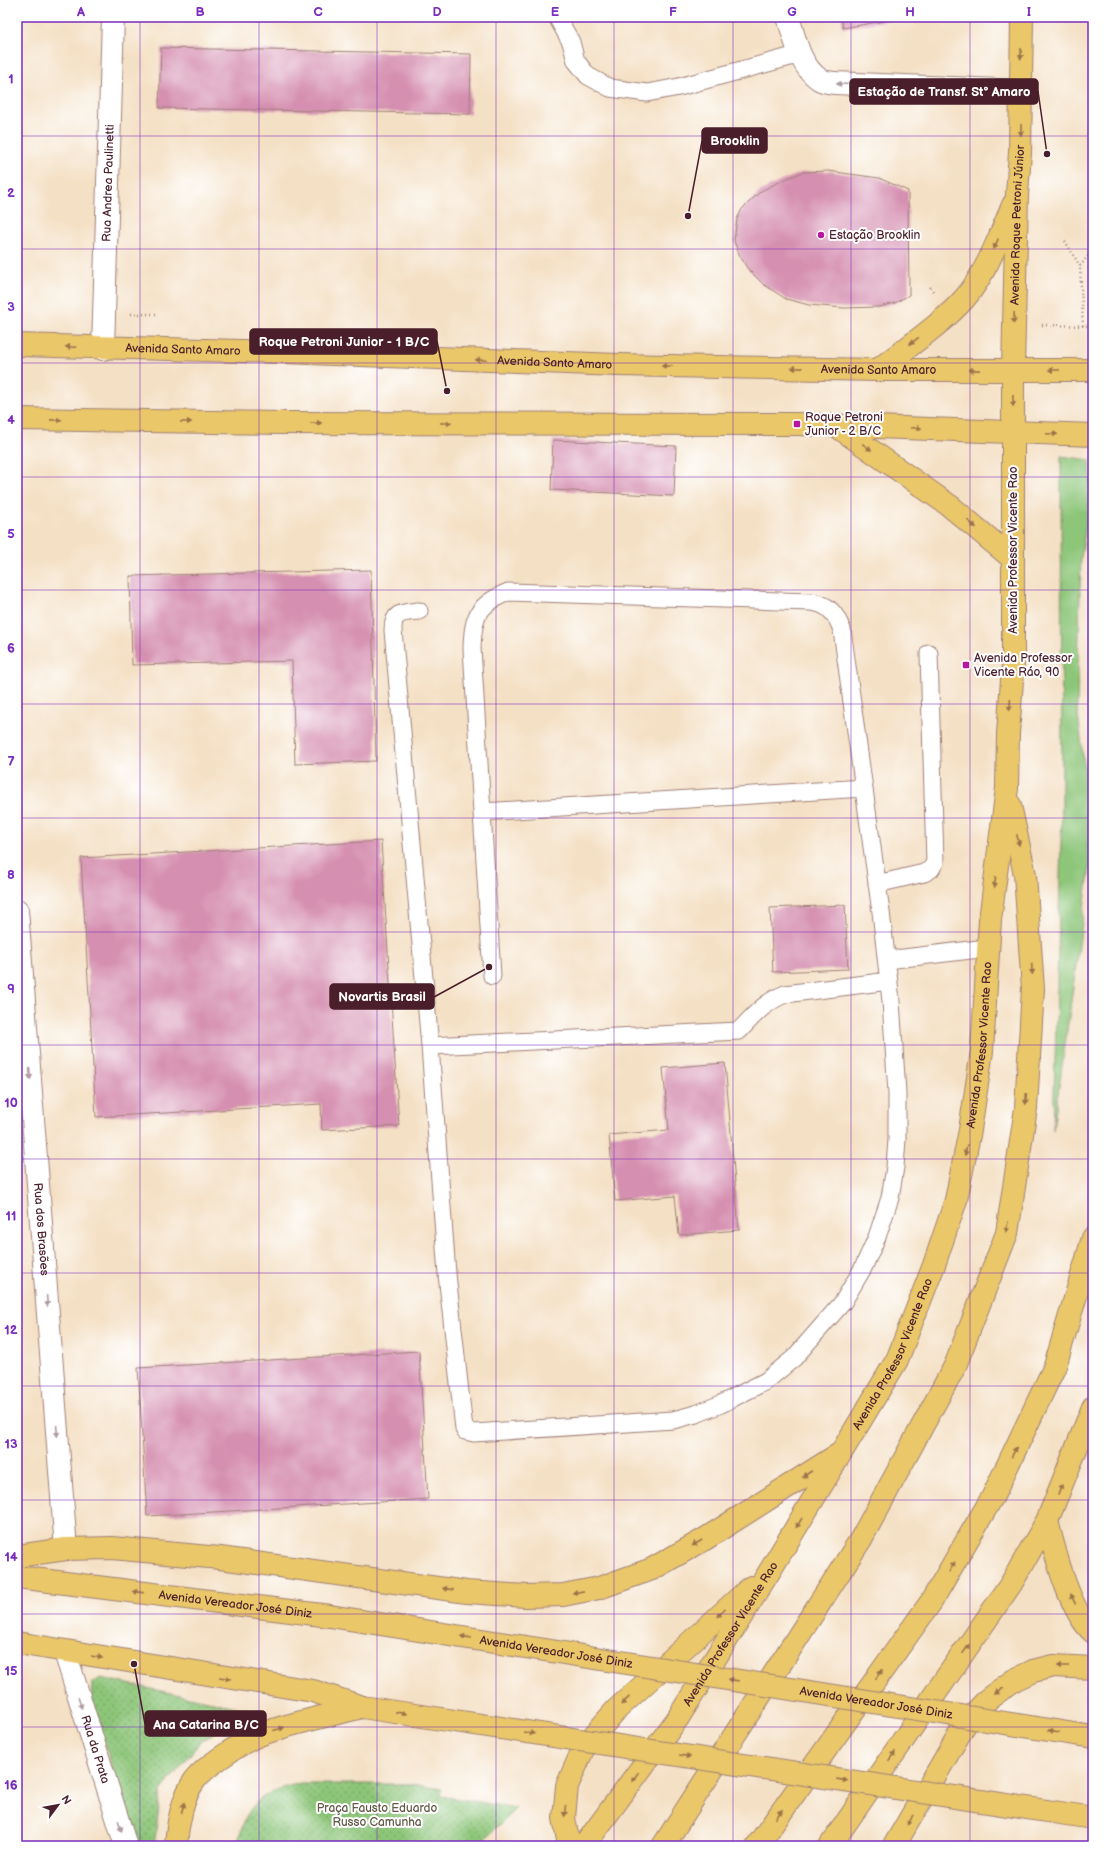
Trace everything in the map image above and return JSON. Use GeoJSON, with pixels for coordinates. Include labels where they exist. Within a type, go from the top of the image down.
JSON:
{"type":"FeatureCollection","features":[{"type":"Feature","properties":{"kind":"main road","name":"Avenida Roque Petroni Júnior"},"geometry":{"type":"LineString","coordinates":[[1014,432],[1013,370],[1017,195],[1020,152],[1022,17]]}},
{"type":"Feature","properties":{"kind":"main road"},"geometry":{"type":"LineString","coordinates":[[878,370],[950,313],[965,298],[979,278],[992,253],[1017,195]]}},
{"type":"Feature","properties":{"kind":"main road","name":"Avenida Santo Amaro"},"geometry":{"type":"LineString","coordinates":[[17,345],[103,349],[283,352],[618,365],[878,370],[1093,370]]}},
{"type":"Feature","properties":{"kind":"main road"},"geometry":{"type":"LineString","coordinates":[[17,419],[282,423],[835,425],[1093,435]]}},
{"type":"Feature","properties":{"kind":"main road"},"geometry":{"type":"LineString","coordinates":[[835,425],[950,506],[1012,558]]}},
{"type":"Feature","properties":{"kind":"main road","name":"Avenida Professor Vicente Rao"},"geometry":{"type":"LineString","coordinates":[[584,1846],[678,1718],[771,1569],[897,1360],[934,1265],[956,1200],[970,1130],[982,1051],[987,948],[1007,788],[1008,734],[1013,666],[1012,558],[1014,432]]}},
{"type":"Feature","properties":{"kind":"main road","name":"Avenida Professor Vicente Rao"},"geometry":{"type":"LineString","coordinates":[[662,1846],[861,1539],[955,1366],[1007,1233],[1026,1108],[1033,989],[1025,875],[1007,788]]}},
{"type":"Feature","properties":{"kind":"main road"},"geometry":{"type":"LineString","coordinates":[[757,1846],[931,1602],[993,1496],[1055,1366],[1093,1238]]}},
{"type":"Feature","properties":{"kind":"main road"},"geometry":{"type":"LineString","coordinates":[[830,1846],[1011,1584],[1047,1521],[1093,1407]]}},
{"type":"Feature","properties":{"kind":"main road"},"geometry":{"type":"LineString","coordinates":[[17,1556],[66,1549],[112,1548],[220,1558],[467,1592],[526,1596],[563,1595],[599,1588],[652,1569],[706,1539],[840,1453]]}},
{"type":"Feature","properties":{"kind":"main road"},"geometry":{"type":"LineString","coordinates":[[1047,1521],[1065,1583],[1077,1609],[1093,1632]]}},
{"type":"Feature","properties":{"kind":"main road"},"geometry":{"type":"LineString","coordinates":[[569,1846],[564,1818],[567,1786],[584,1747],[616,1710],[771,1569]]}},
{"type":"Feature","properties":{"kind":"main road","name":"Avenida Vereador José Diniz"},"geometry":{"type":"LineString","coordinates":[[17,1577],[330,1616],[1093,1737]]}},
{"type":"Feature","properties":{"kind":"main road"},"geometry":{"type":"LineString","coordinates":[[17,1643],[65,1652],[313,1691],[362,1707],[1093,1818]]}},
{"type":"Feature","properties":{"kind":"main road"},"geometry":{"type":"LineString","coordinates":[[894,1846],[967,1721],[988,1699],[1014,1680],[1033,1671],[1053,1666],[1093,1668]]}},
{"type":"Feature","properties":{"kind":"main road"},"geometry":{"type":"LineString","coordinates":[[176,1846],[177,1831],[185,1800],[195,1780],[215,1761],[261,1734],[362,1707]]}},
{"type":"Feature","properties":{"kind":"street","name":"Rua Andrea Paulinetti"},"geometry":{"type":"LineString","coordinates":[[103,349],[113,17]]}},
{"type":"Feature","properties":{"kind":"street"},"geometry":{"type":"LineString","coordinates":[[788,17],[798,49],[808,68],[820,80],[834,84],[1021,91]]}},
{"type":"Feature","properties":{"kind":"street","name":"Rua dos Brasões"},"geometry":{"type":"LineString","coordinates":[[17,910],[66,1549]]}},
{"type":"Feature","properties":{"kind":"street","name":"Rua da Prata"},"geometry":{"type":"LineString","coordinates":[[65,1652],[126,1846]]}},
{"type":"Feature","properties":{"kind":"lane"},"geometry":{"type":"LineString","coordinates":[[557,17],[570,42],[576,61],[588,76],[610,88],[647,93],[678,87],[801,54]]}},
{"type":"Feature","properties":{"kind":"lane"},"geometry":{"type":"LineString","coordinates":[[419,611],[403,613],[396,616],[393,621],[393,630],[430,1046],[447,1274],[464,1429],[465,1431],[474,1433],[673,1420],[696,1414],[721,1404],[766,1381],[794,1358],[836,1311],[863,1268],[878,1237],[890,1198],[895,1167],[897,1093],[887,960],[842,630],[837,617],[829,607],[821,603],[508,592],[491,599],[478,613],[473,626],[472,648],[492,976]]}},
{"type":"Feature","properties":{"kind":"lane"},"geometry":{"type":"LineString","coordinates":[[877,884],[924,873],[931,869],[935,862],[929,653]]}},
{"type":"Feature","properties":{"kind":"lane"},"geometry":{"type":"LineString","coordinates":[[482,812],[864,788]]}},
{"type":"Feature","properties":{"kind":"lane"},"geometry":{"type":"LineString","coordinates":[[887,960],[987,948]]}},
{"type":"Feature","properties":{"kind":"lane"},"geometry":{"type":"LineString","coordinates":[[430,1046],[739,1031],[762,1006],[785,994],[889,981]]}},
{"type":"Feature","properties":{"kind":"path"},"geometry":{"type":"LineString","coordinates":[[1065,240],[1080,266],[1083,326]]}},
{"type":"Feature","properties":{"kind":"path"},"geometry":{"type":"LineString","coordinates":[[1080,266],[1093,250]]}},
{"type":"Feature","properties":{"kind":"green space"},"geometry":{"type":"Polygon","coordinates":[[[1061,456],[1090,460],[1091,495],[1081,557],[1077,707],[1088,796],[1091,859],[1053,1130],[1062,806],[1061,456]]]}},
{"type":"Feature","properties":{"kind":"green space"},"geometry":{"type":"Polygon","coordinates":[[[100,1678],[250,1710],[201,1741],[161,1791],[154,1846],[137,1846],[91,1702],[92,1684],[100,1678]]]}},
{"type":"Feature","properties":{"kind":"green space","name":"Praça Fausto Eduardo Russo Camunha"},"geometry":{"type":"Polygon","coordinates":[[[298,1784],[411,1784],[442,1789],[441,1796],[516,1808],[478,1846],[238,1846],[240,1832],[244,1821],[249,1811],[256,1803],[264,1796],[274,1791],[298,1784]]]}},
{"type":"Feature","properties":{"kind":"building"},"geometry":{"type":"Polygon","coordinates":[[[841,17],[896,17],[896,19],[843,28],[841,17]]]}},
{"type":"Feature","properties":{"kind":"building"},"geometry":{"type":"Polygon","coordinates":[[[161,48],[471,54],[470,114],[159,108],[161,48]]]}},
{"type":"Feature","properties":{"kind":"building","name":"Estação Brooklin"},"geometry":{"type":"Polygon","coordinates":[[[828,171],[879,178],[908,191],[909,295],[895,303],[879,307],[844,308],[809,305],[786,299],[763,284],[747,268],[734,241],[737,219],[742,209],[761,191],[781,181],[803,172],[828,171]]]}},
{"type":"Feature","properties":{"kind":"building"},"geometry":{"type":"Polygon","coordinates":[[[553,440],[676,446],[674,496],[551,490],[553,440]]]}},
{"type":"Feature","properties":{"kind":"building"},"geometry":{"type":"Polygon","coordinates":[[[371,570],[376,761],[295,764],[292,661],[132,665],[130,576],[371,570]]]}},
{"type":"Feature","properties":{"kind":"building"},"geometry":{"type":"Polygon","coordinates":[[[381,841],[399,1126],[322,1130],[321,1104],[96,1117],[81,858],[381,841]]]}},
{"type":"Feature","properties":{"kind":"building"},"geometry":{"type":"Polygon","coordinates":[[[845,905],[848,969],[773,972],[770,908],[845,905]]]}},
{"type":"Feature","properties":{"kind":"building"},"geometry":{"type":"Polygon","coordinates":[[[725,1063],[739,1230],[679,1235],[675,1196],[615,1201],[609,1135],[669,1130],[663,1068],[725,1063]]]}},
{"type":"Feature","properties":{"kind":"building"},"geometry":{"type":"Polygon","coordinates":[[[419,1351],[428,1499],[147,1516],[138,1368],[419,1351]]]}},
{"type":"Feature","properties":{"kind":"place","name":"Estação de Transf. St° Amaro"},"geometry":{"type":"Point","coordinates":[1047,154]}},
{"type":"Feature","properties":{"kind":"place","name":"Brooklin"},"geometry":{"type":"Point","coordinates":[688,216]}},
{"type":"Feature","properties":{"kind":"place","name":"Estação Brooklin"},"geometry":{"type":"Point","coordinates":[821,235]}},
{"type":"Feature","properties":{"kind":"place","name":"Roque Petroni Junior - 1 B/C"},"geometry":{"type":"Point","coordinates":[447,391]}},
{"type":"Feature","properties":{"kind":"place","name":"Roque Petroni Junior - 2 B/C"},"geometry":{"type":"Point","coordinates":[797,424]}},
{"type":"Feature","properties":{"kind":"place","name":"Avenida Professor Vicente Ráo, 90"},"geometry":{"type":"Point","coordinates":[966,665]}},
{"type":"Feature","properties":{"kind":"place","name":"Novartis Brasil"},"geometry":{"type":"Point","coordinates":[489,967]}},
{"type":"Feature","properties":{"kind":"place","name":"Ana Catarina B/C"},"geometry":{"type":"Point","coordinates":[134,1664]}}]}
